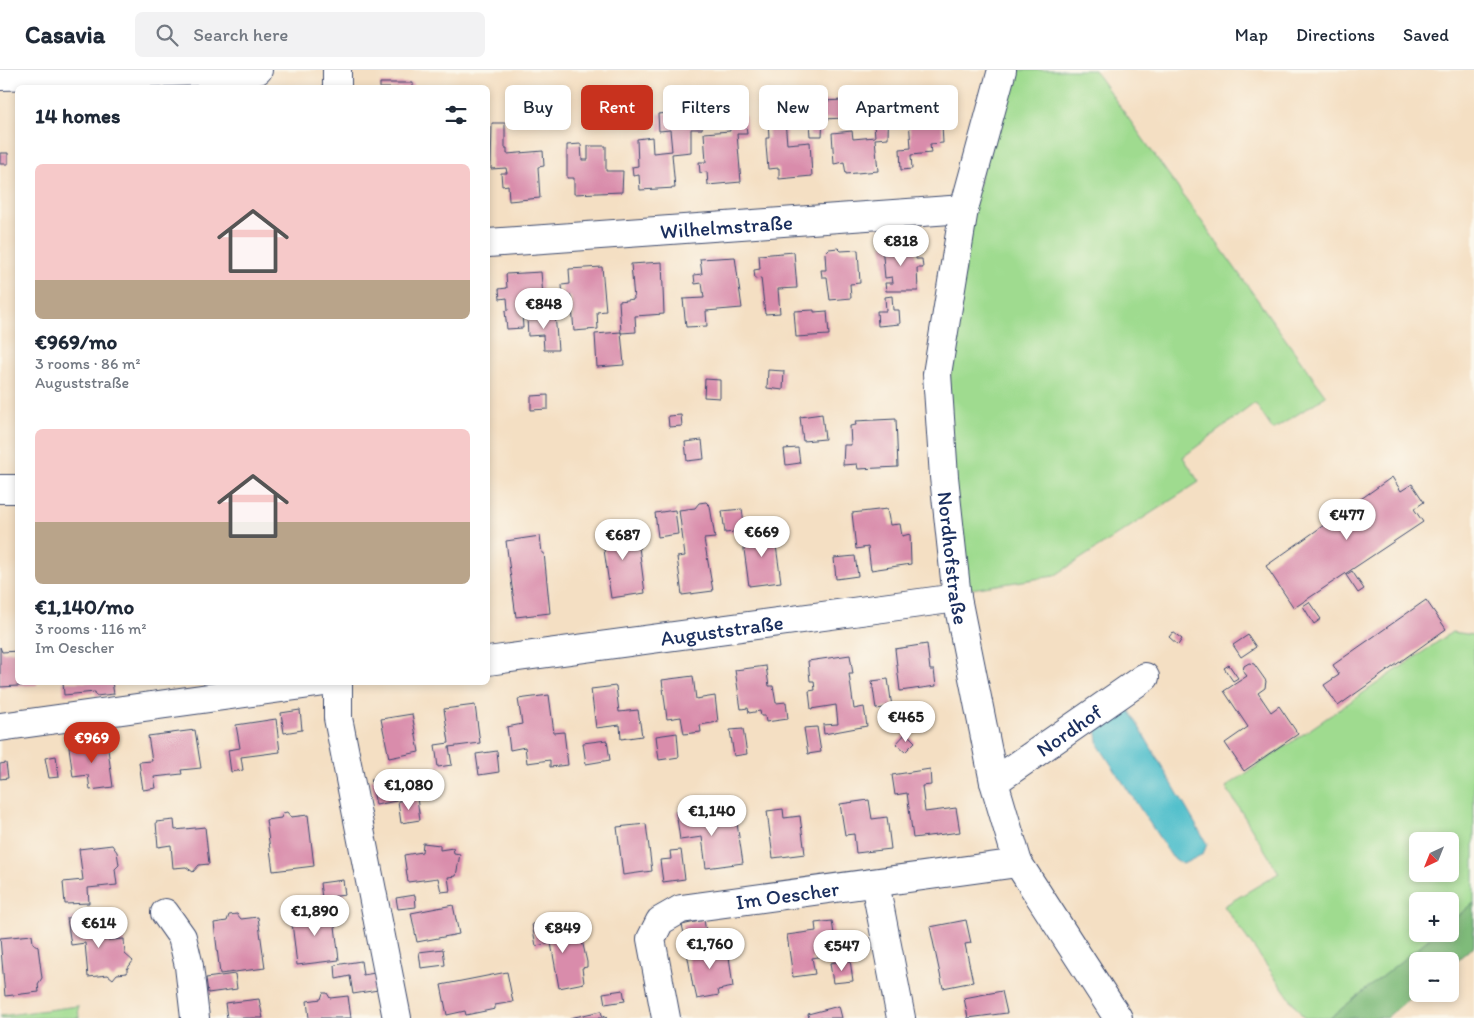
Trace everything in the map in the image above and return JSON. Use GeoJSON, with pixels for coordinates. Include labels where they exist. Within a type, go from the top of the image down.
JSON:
{"type":"FeatureCollection","features":[{"type":"Feature","properties":{"kind":"street"},"geometry":{"type":"LineString","coordinates":[[0,76],[258,70]]}},
{"type":"Feature","properties":{"kind":"street"},"geometry":{"type":"LineString","coordinates":[[337,70],[337,85]]}},
{"type":"Feature","properties":{"kind":"street","name":"Nordhofstraße"},"geometry":{"type":"LineString","coordinates":[[1002,70],[964,209],[937,374],[944,477],[957,598],[994,782],[1018,863],[1118,1018]]}},
{"type":"Feature","properties":{"kind":"street","name":"Wilhelmstraße"},"geometry":{"type":"LineString","coordinates":[[490,243],[964,209]]}},
{"type":"Feature","properties":{"kind":"street"},"geometry":{"type":"LineString","coordinates":[[0,490],[15,489]]}},
{"type":"Feature","properties":{"kind":"street","name":"Auguststraße"},"geometry":{"type":"LineString","coordinates":[[490,661],[957,598]]}},
{"type":"Feature","properties":{"kind":"street","name":"Nordhof"},"geometry":{"type":"LineString","coordinates":[[994,782],[1145,677]]}},
{"type":"Feature","properties":{"kind":"street"},"geometry":{"type":"LineString","coordinates":[[0,727],[303,685]]}},
{"type":"Feature","properties":{"kind":"street"},"geometry":{"type":"LineString","coordinates":[[338,685],[338,718],[397,1018]]}},
{"type":"Feature","properties":{"kind":"street","name":"Im Oescher"},"geometry":{"type":"LineString","coordinates":[[666,1018],[651,939],[660,921],[681,909],[1018,863]]}},
{"type":"Feature","properties":{"kind":"street"},"geometry":{"type":"LineString","coordinates":[[875,883],[901,1018]]}},
{"type":"Feature","properties":{"kind":"street"},"geometry":{"type":"LineString","coordinates":[[165,913],[182,937],[189,966],[195,1018]]}},
{"type":"Feature","properties":{"kind":"green space"},"geometry":{"type":"Polygon","coordinates":[[[1009,70],[1094,70],[1326,396],[1273,430],[1255,403],[1183,457],[1199,482],[1054,576],[959,591],[949,386],[973,205],[1009,70]]]}},
{"type":"Feature","properties":{"kind":"green space"},"geometry":{"type":"Polygon","coordinates":[[[1452,632],[1474,635],[1474,903],[1459,915],[1459,892],[1409,892],[1409,942],[1425,942],[1412,952],[1409,952],[1409,955],[1330,1018],[1304,1018],[1224,906],[1279,873],[1226,787],[1452,632]]]}},
{"type":"Feature","properties":{"kind":"green space"},"geometry":{"type":"Polygon","coordinates":[[[1474,903],[1474,946],[1459,958],[1459,952],[1412,952],[1425,942],[1459,942],[1459,915],[1474,903]]]}},
{"type":"Feature","properties":{"kind":"green space"},"geometry":{"type":"Polygon","coordinates":[[[1409,955],[1409,999],[1386,1018],[1330,1018],[1409,955]]]}},
{"type":"Feature","properties":{"kind":"green space"},"geometry":{"type":"Polygon","coordinates":[[[78,1006],[79,1018],[0,1018],[0,1016],[78,1006]]]}},
{"type":"Feature","properties":{"kind":"water"},"geometry":{"type":"Polygon","coordinates":[[[1128,708],[1207,844],[1203,854],[1183,864],[1172,857],[1099,746],[1096,728],[1128,708]]]}},
{"type":"Feature","properties":{"kind":"building"},"geometry":{"type":"Polygon","coordinates":[[[380,83],[413,83],[413,85],[380,85],[380,83]]]}},
{"type":"Feature","properties":{"kind":"building"},"geometry":{"type":"Polygon","coordinates":[[[838,100],[838,118],[828,119],[828,101],[838,100]]]}},
{"type":"Feature","properties":{"kind":"building"},"geometry":{"type":"Polygon","coordinates":[[[658,114],[663,114],[663,130],[670,130],[659,131],[658,114]]]}},
{"type":"Feature","properties":{"kind":"building"},"geometry":{"type":"Polygon","coordinates":[[[492,123],[505,123],[505,148],[507,148],[507,154],[543,151],[544,166],[538,167],[540,198],[509,201],[508,185],[502,186],[501,173],[507,173],[506,168],[491,169],[492,123]]]}},
{"type":"Feature","properties":{"kind":"building"},"geometry":{"type":"Polygon","coordinates":[[[670,130],[691,130],[691,152],[672,154],[675,188],[640,190],[639,175],[633,176],[632,167],[638,166],[637,139],[652,137],[653,153],[672,151],[670,130]]]}},
{"type":"Feature","properties":{"kind":"building"},"geometry":{"type":"Polygon","coordinates":[[[747,130],[747,134],[737,134],[741,182],[708,185],[707,172],[700,173],[699,162],[706,162],[704,133],[747,130]]]}},
{"type":"Feature","properties":{"kind":"building"},"geometry":{"type":"Polygon","coordinates":[[[769,130],[786,130],[787,144],[810,142],[812,176],[779,179],[779,168],[768,169],[766,138],[769,138],[769,130]]]}},
{"type":"Feature","properties":{"kind":"building"},"geometry":{"type":"Polygon","coordinates":[[[810,130],[822,130],[822,136],[810,136],[810,130]]]}},
{"type":"Feature","properties":{"kind":"building"},"geometry":{"type":"Polygon","coordinates":[[[874,130],[888,130],[888,138],[875,139],[878,171],[846,174],[844,162],[834,164],[832,133],[852,131],[853,139],[875,137],[874,130]]]}},
{"type":"Feature","properties":{"kind":"building"},"geometry":{"type":"Polygon","coordinates":[[[910,130],[942,130],[943,143],[930,144],[931,153],[911,155],[912,169],[901,170],[900,149],[911,148],[910,130]]]}},
{"type":"Feature","properties":{"kind":"building"},"geometry":{"type":"Polygon","coordinates":[[[581,144],[582,160],[588,160],[588,146],[606,146],[606,171],[623,171],[622,192],[574,194],[574,178],[567,178],[567,145],[581,144]]]}},
{"type":"Feature","properties":{"kind":"building"},"geometry":{"type":"Polygon","coordinates":[[[0,153],[8,153],[8,164],[0,164],[0,153]]]}},
{"type":"Feature","properties":{"kind":"building"},"geometry":{"type":"Polygon","coordinates":[[[915,242],[916,259],[922,259],[923,268],[917,268],[918,291],[886,291],[885,283],[893,283],[892,277],[885,278],[882,245],[915,242]]]}},
{"type":"Feature","properties":{"kind":"building"},"geometry":{"type":"Polygon","coordinates":[[[838,248],[841,251],[858,250],[860,283],[850,284],[851,298],[830,300],[827,277],[822,277],[821,270],[826,270],[825,253],[829,249],[838,248]]]}},
{"type":"Feature","properties":{"kind":"building"},"geometry":{"type":"Polygon","coordinates":[[[794,252],[797,288],[778,289],[780,313],[765,314],[761,278],[755,279],[754,270],[760,269],[759,255],[794,252]]]}},
{"type":"Feature","properties":{"kind":"building"},"geometry":{"type":"Polygon","coordinates":[[[735,257],[742,308],[706,311],[707,326],[686,327],[683,299],[704,298],[702,283],[695,284],[694,275],[702,274],[700,259],[735,257]]]}},
{"type":"Feature","properties":{"kind":"building"},"geometry":{"type":"Polygon","coordinates":[[[662,262],[664,314],[635,316],[636,332],[621,333],[619,301],[634,299],[631,264],[662,262]]]}},
{"type":"Feature","properties":{"kind":"building"},"geometry":{"type":"Polygon","coordinates":[[[602,267],[606,311],[597,312],[598,329],[574,331],[571,296],[563,297],[562,285],[570,284],[569,269],[602,267]]]}},
{"type":"Feature","properties":{"kind":"building"},"geometry":{"type":"Polygon","coordinates":[[[541,272],[544,309],[522,311],[523,328],[507,329],[505,311],[508,310],[507,298],[500,299],[499,289],[507,288],[506,274],[541,272]]]}},
{"type":"Feature","properties":{"kind":"building"},"geometry":{"type":"Polygon","coordinates":[[[892,296],[893,310],[899,310],[900,324],[878,326],[877,311],[886,311],[885,297],[892,296]]]}},
{"type":"Feature","properties":{"kind":"building"},"geometry":{"type":"Polygon","coordinates":[[[814,310],[814,312],[827,311],[829,335],[796,337],[794,311],[814,310]]]}},
{"type":"Feature","properties":{"kind":"building"},"geometry":{"type":"Polygon","coordinates":[[[555,314],[558,350],[544,350],[543,335],[528,336],[527,318],[555,314]]]}},
{"type":"Feature","properties":{"kind":"building"},"geometry":{"type":"Polygon","coordinates":[[[621,332],[624,365],[597,367],[595,334],[621,332]]]}},
{"type":"Feature","properties":{"kind":"building"},"geometry":{"type":"Polygon","coordinates":[[[768,370],[784,371],[783,390],[767,388],[768,370]]]}},
{"type":"Feature","properties":{"kind":"building"},"geometry":{"type":"Polygon","coordinates":[[[705,379],[720,380],[720,398],[704,397],[705,379]]]}},
{"type":"Feature","properties":{"kind":"building"},"geometry":{"type":"Polygon","coordinates":[[[548,395],[548,409],[531,410],[531,396],[548,395]]]}},
{"type":"Feature","properties":{"kind":"building"},"geometry":{"type":"Polygon","coordinates":[[[822,414],[825,439],[803,441],[800,417],[822,414]]]}},
{"type":"Feature","properties":{"kind":"building"},"geometry":{"type":"Polygon","coordinates":[[[681,415],[682,426],[669,427],[668,416],[681,415]]]}},
{"type":"Feature","properties":{"kind":"building"},"geometry":{"type":"Polygon","coordinates":[[[896,419],[898,467],[858,469],[857,464],[843,465],[844,445],[851,445],[850,426],[856,425],[855,421],[896,419]]]}},
{"type":"Feature","properties":{"kind":"building"},"geometry":{"type":"Polygon","coordinates":[[[702,440],[704,459],[687,461],[685,442],[702,440]]]}},
{"type":"Feature","properties":{"kind":"building"},"geometry":{"type":"Polygon","coordinates":[[[798,448],[800,463],[786,465],[784,449],[798,448]]]}},
{"type":"Feature","properties":{"kind":"building"},"geometry":{"type":"Polygon","coordinates":[[[1392,477],[1401,491],[1412,484],[1424,502],[1414,509],[1423,522],[1294,608],[1266,566],[1392,477]]]}},
{"type":"Feature","properties":{"kind":"building"},"geometry":{"type":"Polygon","coordinates":[[[706,502],[710,506],[715,538],[704,539],[713,591],[682,595],[677,557],[685,556],[679,510],[695,508],[699,503],[706,502]]]}},
{"type":"Feature","properties":{"kind":"building"},"geometry":{"type":"Polygon","coordinates":[[[742,509],[745,531],[725,533],[722,511],[742,509]]]}},
{"type":"Feature","properties":{"kind":"building"},"geometry":{"type":"Polygon","coordinates":[[[887,509],[890,525],[900,524],[902,536],[910,534],[911,564],[871,570],[868,547],[856,549],[852,513],[887,509]]]}},
{"type":"Feature","properties":{"kind":"building"},"geometry":{"type":"Polygon","coordinates":[[[675,510],[678,534],[658,537],[655,513],[675,510]]]}},
{"type":"Feature","properties":{"kind":"building"},"geometry":{"type":"Polygon","coordinates":[[[636,524],[645,593],[611,598],[601,529],[636,524]]]}},
{"type":"Feature","properties":{"kind":"building"},"geometry":{"type":"Polygon","coordinates":[[[774,531],[781,582],[749,586],[742,535],[774,531]]]}},
{"type":"Feature","properties":{"kind":"building"},"geometry":{"type":"Polygon","coordinates":[[[540,536],[542,553],[544,553],[550,613],[516,617],[506,541],[540,536]]]}},
{"type":"Feature","properties":{"kind":"building"},"geometry":{"type":"Polygon","coordinates":[[[855,556],[858,576],[836,579],[834,558],[855,556]]]}},
{"type":"Feature","properties":{"kind":"building"},"geometry":{"type":"Polygon","coordinates":[[[1352,571],[1364,589],[1358,593],[1346,575],[1352,571]]]}},
{"type":"Feature","properties":{"kind":"building"},"geometry":{"type":"Polygon","coordinates":[[[1426,600],[1446,629],[1338,706],[1324,685],[1339,675],[1333,665],[1426,600]]]}},
{"type":"Feature","properties":{"kind":"building"},"geometry":{"type":"Polygon","coordinates":[[[1309,602],[1321,619],[1314,624],[1303,606],[1309,602]]]}},
{"type":"Feature","properties":{"kind":"building"},"geometry":{"type":"Polygon","coordinates":[[[1173,632],[1182,639],[1178,645],[1169,637],[1173,632]]]}},
{"type":"Feature","properties":{"kind":"building"},"geometry":{"type":"Polygon","coordinates":[[[1248,635],[1256,647],[1241,657],[1233,645],[1248,635]]]}},
{"type":"Feature","properties":{"kind":"building"},"geometry":{"type":"Polygon","coordinates":[[[927,644],[930,670],[934,670],[936,686],[900,691],[895,649],[927,644]]]}},
{"type":"Feature","properties":{"kind":"building"},"geometry":{"type":"Polygon","coordinates":[[[0,647],[2,652],[15,651],[15,685],[37,685],[0,687],[0,647]]]}},
{"type":"Feature","properties":{"kind":"building"},"geometry":{"type":"Polygon","coordinates":[[[850,655],[853,674],[849,674],[854,709],[864,707],[867,726],[824,734],[823,725],[838,724],[836,705],[811,709],[809,691],[815,690],[814,681],[810,681],[808,661],[850,655]]]}},
{"type":"Feature","properties":{"kind":"building"},"geometry":{"type":"Polygon","coordinates":[[[1249,663],[1254,664],[1266,681],[1265,688],[1258,693],[1271,712],[1279,706],[1298,734],[1244,771],[1225,743],[1248,727],[1224,691],[1247,676],[1243,671],[1244,666],[1249,663]]]}},
{"type":"Feature","properties":{"kind":"building"},"geometry":{"type":"Polygon","coordinates":[[[1229,665],[1238,678],[1233,681],[1224,668],[1229,665]]]}},
{"type":"Feature","properties":{"kind":"building"},"geometry":{"type":"Polygon","coordinates":[[[766,666],[769,686],[773,686],[776,703],[786,702],[788,719],[766,722],[765,716],[761,716],[760,711],[749,713],[748,708],[741,709],[735,670],[766,666]]]}},
{"type":"Feature","properties":{"kind":"building"},"geometry":{"type":"Polygon","coordinates":[[[693,676],[696,699],[715,696],[718,722],[700,725],[701,732],[684,734],[681,717],[667,719],[662,680],[693,676]]]}},
{"type":"Feature","properties":{"kind":"building"},"geometry":{"type":"Polygon","coordinates":[[[888,679],[892,707],[876,709],[872,681],[888,679]]]}},
{"type":"Feature","properties":{"kind":"building"},"geometry":{"type":"Polygon","coordinates":[[[63,685],[112,685],[114,694],[96,696],[95,692],[64,695],[63,685]]]}},
{"type":"Feature","properties":{"kind":"building"},"geometry":{"type":"Polygon","coordinates":[[[616,686],[619,712],[638,710],[642,736],[621,739],[620,725],[596,728],[591,689],[616,686]]]}},
{"type":"Feature","properties":{"kind":"building"},"geometry":{"type":"Polygon","coordinates":[[[549,695],[554,733],[564,732],[568,765],[550,767],[550,760],[527,763],[525,747],[510,750],[507,727],[522,724],[518,699],[549,695]]]}},
{"type":"Feature","properties":{"kind":"building"},"geometry":{"type":"Polygon","coordinates":[[[475,705],[480,743],[449,747],[452,765],[438,767],[435,745],[449,743],[444,709],[475,705]]]}},
{"type":"Feature","properties":{"kind":"building"},"geometry":{"type":"Polygon","coordinates":[[[300,710],[302,730],[284,733],[281,713],[300,710]]]}},
{"type":"Feature","properties":{"kind":"building"},"geometry":{"type":"Polygon","coordinates":[[[412,714],[419,752],[389,758],[381,719],[412,714]]]}},
{"type":"Feature","properties":{"kind":"building"},"geometry":{"type":"Polygon","coordinates":[[[276,719],[280,752],[241,757],[243,770],[231,772],[228,750],[240,748],[236,725],[276,719]]]}},
{"type":"Feature","properties":{"kind":"building"},"geometry":{"type":"Polygon","coordinates":[[[817,727],[821,752],[808,754],[804,728],[817,727]]]}},
{"type":"Feature","properties":{"kind":"building"},"geometry":{"type":"Polygon","coordinates":[[[743,729],[747,754],[734,756],[730,730],[743,729]]]}},
{"type":"Feature","properties":{"kind":"building"},"geometry":{"type":"Polygon","coordinates":[[[195,730],[201,768],[181,770],[182,774],[154,777],[156,788],[143,790],[139,762],[152,761],[148,736],[195,730]]]}},
{"type":"Feature","properties":{"kind":"building"},"geometry":{"type":"Polygon","coordinates":[[[677,733],[679,757],[659,760],[656,736],[677,733]]]}},
{"type":"Feature","properties":{"kind":"building"},"geometry":{"type":"Polygon","coordinates":[[[906,733],[915,742],[905,752],[896,744],[906,733]]]}},
{"type":"Feature","properties":{"kind":"building"},"geometry":{"type":"Polygon","coordinates":[[[607,740],[610,760],[586,764],[583,743],[607,740]]]}},
{"type":"Feature","properties":{"kind":"building"},"geometry":{"type":"Polygon","coordinates":[[[107,742],[113,787],[90,790],[88,775],[73,777],[69,747],[107,742]]]}},
{"type":"Feature","properties":{"kind":"building"},"geometry":{"type":"Polygon","coordinates":[[[497,751],[499,772],[479,775],[476,754],[497,751]]]}},
{"type":"Feature","properties":{"kind":"building"},"geometry":{"type":"Polygon","coordinates":[[[56,756],[59,777],[49,778],[45,758],[56,756]]]}},
{"type":"Feature","properties":{"kind":"building"},"geometry":{"type":"Polygon","coordinates":[[[6,763],[8,778],[0,779],[0,764],[6,763]]]}},
{"type":"Feature","properties":{"kind":"building"},"geometry":{"type":"Polygon","coordinates":[[[930,769],[931,785],[922,786],[925,812],[956,808],[960,832],[913,838],[907,793],[895,795],[892,775],[930,769]]]}},
{"type":"Feature","properties":{"kind":"building"},"geometry":{"type":"Polygon","coordinates":[[[392,776],[396,801],[376,805],[371,780],[392,776]]]}},
{"type":"Feature","properties":{"kind":"building"},"geometry":{"type":"Polygon","coordinates":[[[417,798],[420,820],[401,823],[398,801],[417,798]]]}},
{"type":"Feature","properties":{"kind":"building"},"geometry":{"type":"Polygon","coordinates":[[[869,800],[872,819],[887,817],[891,849],[856,853],[854,834],[845,835],[840,804],[869,800]]]}},
{"type":"Feature","properties":{"kind":"building"},"geometry":{"type":"Polygon","coordinates":[[[699,808],[701,822],[736,817],[743,863],[706,868],[702,837],[680,840],[676,811],[699,808]]]}},
{"type":"Feature","properties":{"kind":"building"},"geometry":{"type":"Polygon","coordinates":[[[783,809],[784,818],[800,816],[805,854],[773,858],[767,811],[783,809]]]}},
{"type":"Feature","properties":{"kind":"building"},"geometry":{"type":"Polygon","coordinates":[[[287,812],[291,817],[308,815],[314,866],[273,871],[266,820],[281,818],[283,813],[287,812]]]}},
{"type":"Feature","properties":{"kind":"building"},"geometry":{"type":"Polygon","coordinates":[[[174,820],[175,830],[205,827],[209,864],[199,865],[193,872],[186,867],[173,868],[171,845],[158,847],[156,822],[174,820]]]}},
{"type":"Feature","properties":{"kind":"building"},"geometry":{"type":"Polygon","coordinates":[[[646,824],[652,871],[623,875],[617,827],[646,824]]]}},
{"type":"Feature","properties":{"kind":"building"},"geometry":{"type":"Polygon","coordinates":[[[423,843],[440,845],[440,850],[453,848],[454,853],[460,854],[456,876],[448,877],[450,891],[441,892],[438,878],[408,882],[404,855],[422,852],[423,843]]]}},
{"type":"Feature","properties":{"kind":"building"},"geometry":{"type":"Polygon","coordinates":[[[112,845],[117,852],[119,865],[115,869],[117,885],[88,888],[89,903],[65,904],[63,882],[83,880],[79,849],[112,845]]]}},
{"type":"Feature","properties":{"kind":"building"},"geometry":{"type":"Polygon","coordinates":[[[681,850],[685,879],[663,882],[660,860],[671,859],[670,851],[681,850]]]}},
{"type":"Feature","properties":{"kind":"building"},"geometry":{"type":"Polygon","coordinates":[[[343,880],[345,895],[322,898],[320,883],[343,880]]]}},
{"type":"Feature","properties":{"kind":"building"},"geometry":{"type":"Polygon","coordinates":[[[415,895],[416,907],[398,909],[396,898],[415,895]]]}},
{"type":"Feature","properties":{"kind":"building"},"geometry":{"type":"Polygon","coordinates":[[[453,905],[459,934],[417,942],[411,913],[453,905]]]}},
{"type":"Feature","properties":{"kind":"building"},"geometry":{"type":"Polygon","coordinates":[[[333,909],[339,960],[297,965],[291,914],[333,909]]]}},
{"type":"Feature","properties":{"kind":"building"},"geometry":{"type":"Polygon","coordinates":[[[237,914],[241,919],[258,917],[265,968],[220,974],[214,923],[227,921],[229,915],[237,914]]]}},
{"type":"Feature","properties":{"kind":"building"},"geometry":{"type":"Polygon","coordinates":[[[91,915],[94,941],[124,939],[125,954],[133,961],[127,969],[127,973],[117,974],[113,979],[108,975],[88,977],[85,943],[71,945],[67,918],[91,915]]]}},
{"type":"Feature","properties":{"kind":"building"},"geometry":{"type":"Polygon","coordinates":[[[704,920],[707,937],[686,941],[682,925],[704,920]]]}},
{"type":"Feature","properties":{"kind":"building"},"geometry":{"type":"Polygon","coordinates":[[[966,920],[971,943],[965,944],[973,982],[943,988],[930,927],[966,920]]]}},
{"type":"Feature","properties":{"kind":"building"},"geometry":{"type":"Polygon","coordinates":[[[832,921],[837,954],[812,958],[815,974],[793,977],[787,935],[816,931],[815,923],[832,921]]]}},
{"type":"Feature","properties":{"kind":"building"},"geometry":{"type":"Polygon","coordinates":[[[554,922],[558,940],[581,936],[587,962],[587,967],[582,968],[584,983],[559,988],[551,943],[536,946],[532,924],[554,922]]]}},
{"type":"Feature","properties":{"kind":"building"},"geometry":{"type":"Polygon","coordinates":[[[32,935],[33,943],[38,947],[42,978],[38,984],[39,992],[5,996],[0,938],[32,935]]]}},
{"type":"Feature","properties":{"kind":"building"},"geometry":{"type":"Polygon","coordinates":[[[727,941],[733,987],[718,990],[719,995],[697,999],[687,952],[727,941]]]}},
{"type":"Feature","properties":{"kind":"building"},"geometry":{"type":"Polygon","coordinates":[[[443,949],[445,965],[421,968],[419,952],[443,949]]]}},
{"type":"Feature","properties":{"kind":"building"},"geometry":{"type":"Polygon","coordinates":[[[850,960],[853,981],[833,983],[830,963],[850,960]]]}},
{"type":"Feature","properties":{"kind":"building"},"geometry":{"type":"Polygon","coordinates":[[[361,961],[363,975],[375,973],[378,990],[353,994],[350,976],[336,979],[335,965],[361,961]]]}},
{"type":"Feature","properties":{"kind":"building"},"geometry":{"type":"Polygon","coordinates":[[[507,972],[513,1002],[495,1005],[495,1009],[466,1015],[465,1011],[447,1015],[441,985],[507,972]]]}},
{"type":"Feature","properties":{"kind":"building"},"geometry":{"type":"Polygon","coordinates":[[[235,974],[237,989],[208,993],[206,978],[235,974]]]}},
{"type":"Feature","properties":{"kind":"building"},"geometry":{"type":"Polygon","coordinates":[[[623,990],[625,1001],[605,1004],[603,993],[623,990]]]}},
{"type":"Feature","properties":{"kind":"building"},"geometry":{"type":"Polygon","coordinates":[[[1002,991],[1007,1013],[968,1018],[964,998],[1002,991]]]}},
{"type":"Feature","properties":{"kind":"building"},"geometry":{"type":"Polygon","coordinates":[[[323,993],[327,993],[330,998],[348,996],[351,1018],[309,1018],[307,1001],[321,999],[323,993]]]}},
{"type":"Feature","properties":{"kind":"building"},"geometry":{"type":"Polygon","coordinates":[[[259,999],[263,1018],[227,1018],[225,1003],[259,999]]]}},
{"type":"Feature","properties":{"kind":"building"},"geometry":{"type":"Polygon","coordinates":[[[839,1006],[842,1018],[809,1018],[808,1014],[839,1006]]]}},
{"type":"Feature","properties":{"kind":"building"},"geometry":{"type":"Polygon","coordinates":[[[601,1011],[602,1015],[607,1018],[570,1018],[601,1011]]]}}]}
